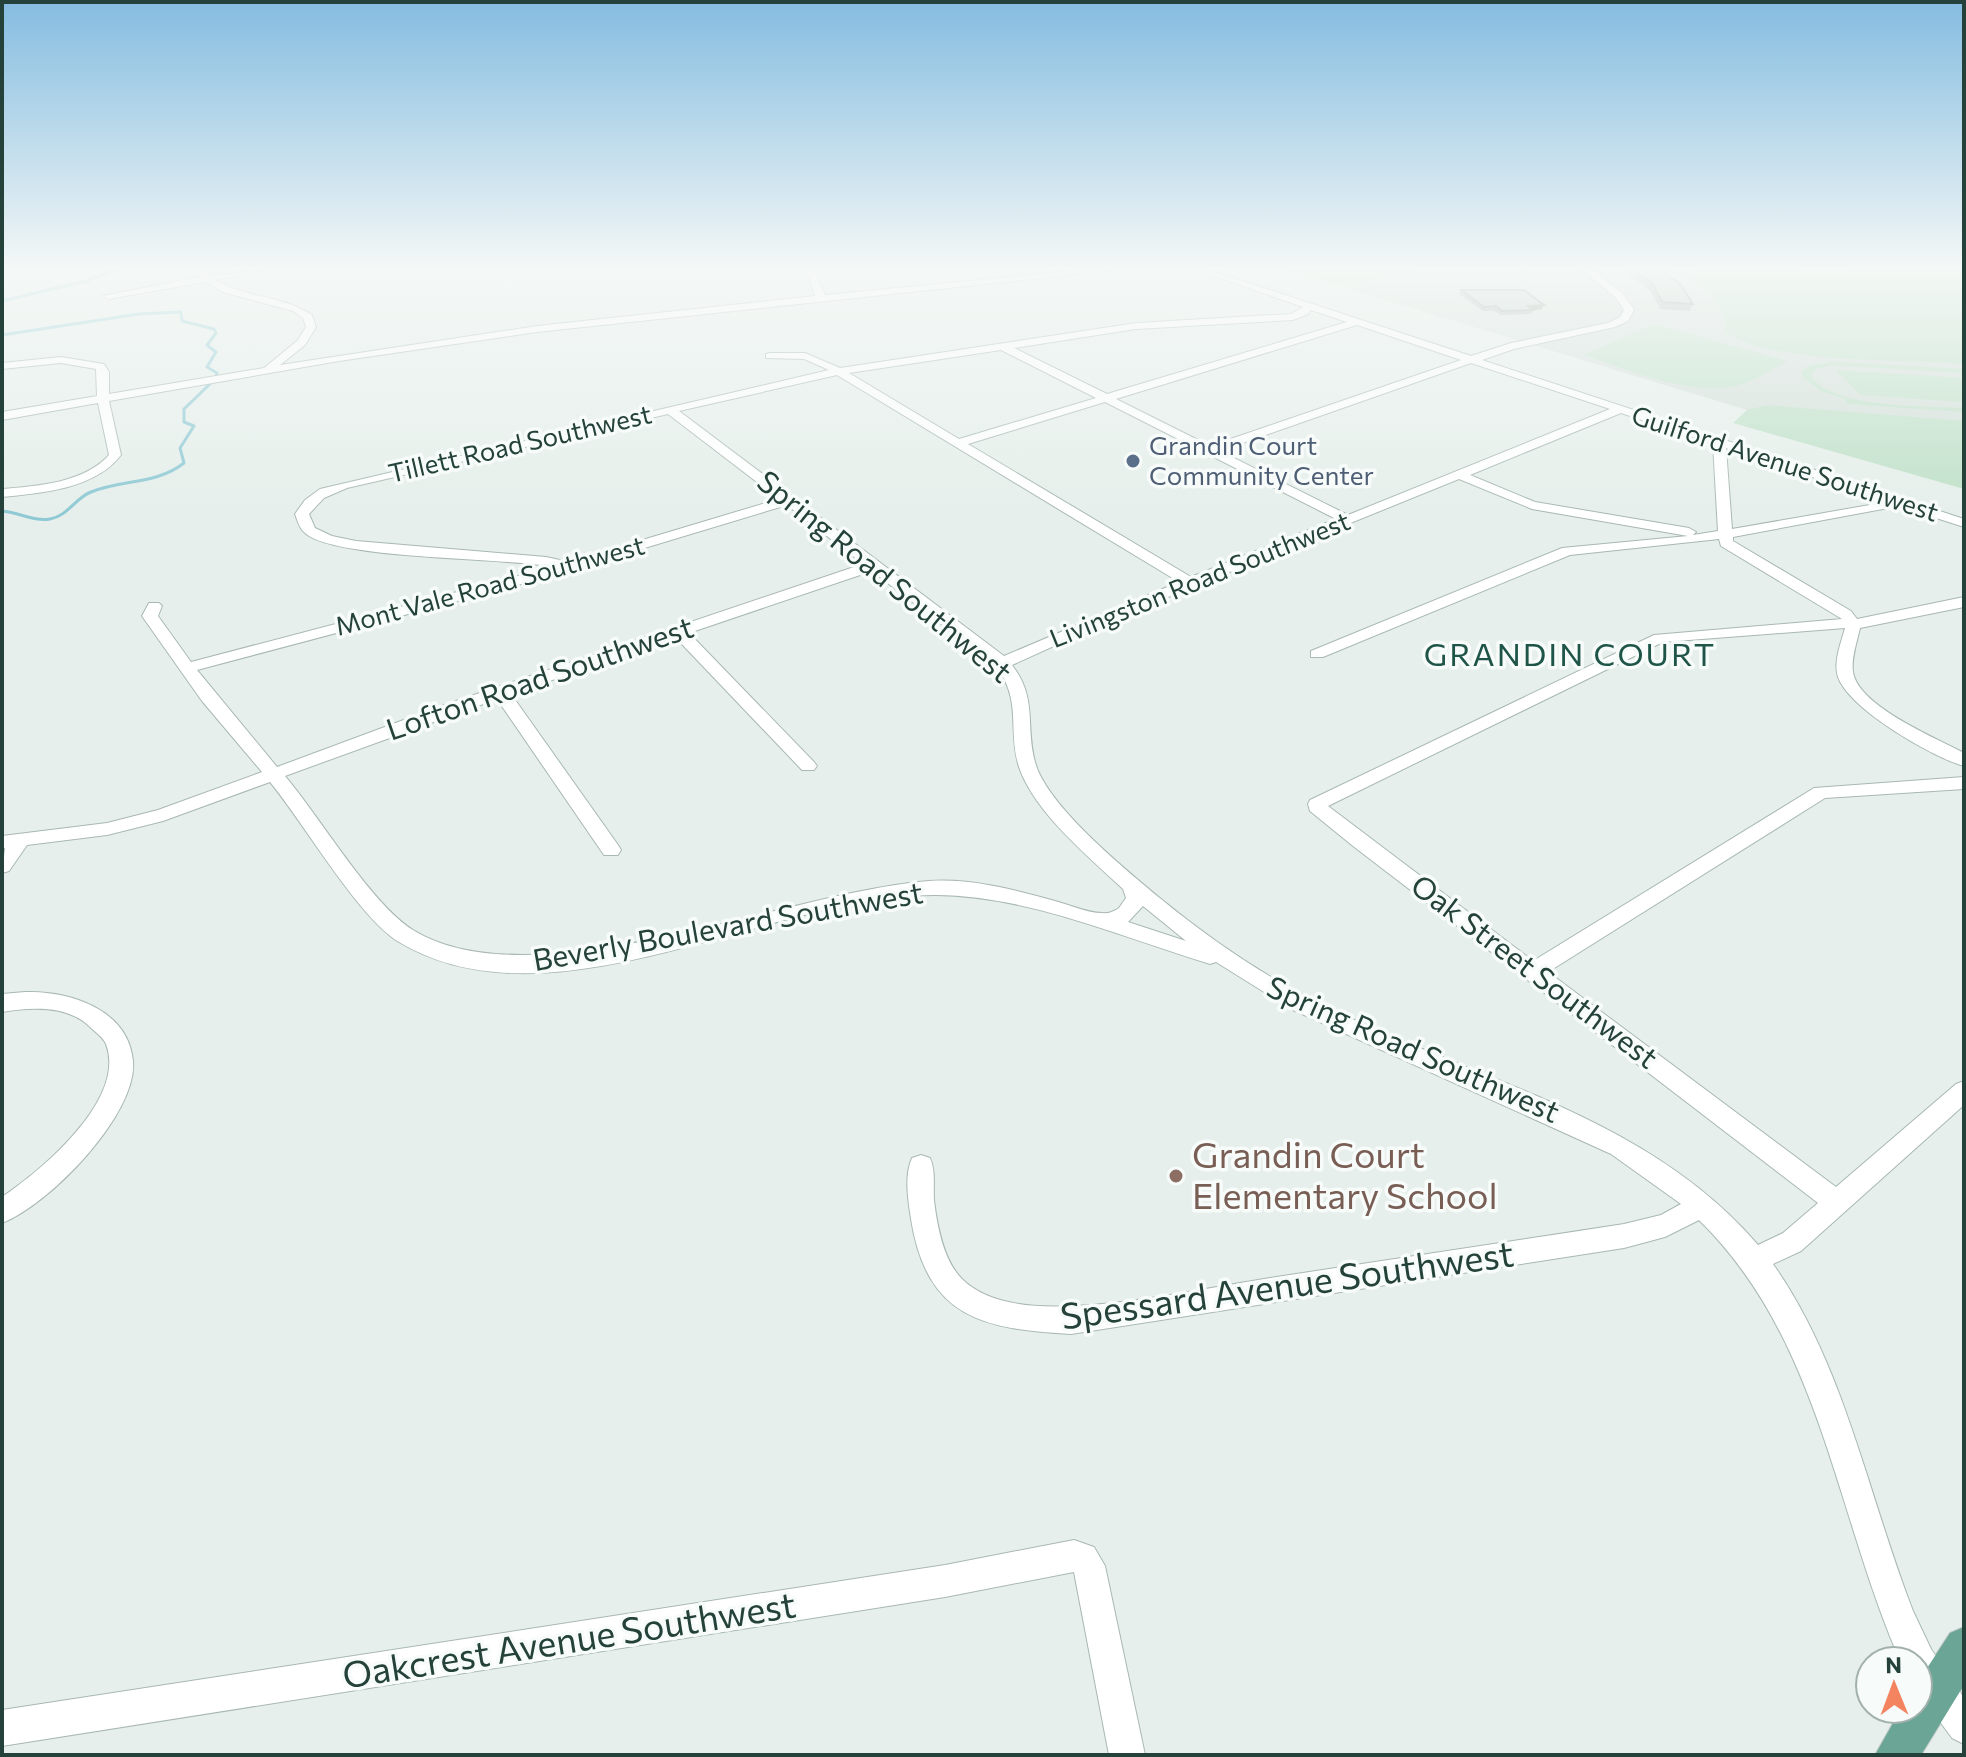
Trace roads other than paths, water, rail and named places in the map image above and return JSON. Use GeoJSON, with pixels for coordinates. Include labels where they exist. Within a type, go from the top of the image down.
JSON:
{"type":"FeatureCollection","features":[{"type":"Feature","properties":{"kind":"main road"},"geometry":{"type":"LineString","coordinates":[[1896,1755],[1964,1647]]}},
{"type":"Feature","properties":{"kind":"street"},"geometry":{"type":"LineString","coordinates":[[267,370],[287,353],[324,351]]}},
{"type":"Feature","properties":{"kind":"street"},"geometry":{"type":"LineString","coordinates":[[2,416],[389,351]]}},
{"type":"Feature","properties":{"kind":"street","name":"Tillett Road Southwest"},"geometry":{"type":"LineString","coordinates":[[570,566],[546,561],[342,543],[309,530],[302,514],[307,504],[321,493],[344,485],[840,371],[970,351]]}},
{"type":"Feature","properties":{"kind":"street"},"geometry":{"type":"LineString","coordinates":[[1012,351],[1348,520]]}},
{"type":"Feature","properties":{"kind":"street"},"geometry":{"type":"LineString","coordinates":[[958,443],[1262,351]]}},
{"type":"Feature","properties":{"kind":"street","name":"Guilford Avenue Southwest"},"geometry":{"type":"LineString","coordinates":[[1443,351],[1964,523]]}},
{"type":"Feature","properties":{"kind":"street"},"geometry":{"type":"LineString","coordinates":[[1208,451],[1499,351]]}},
{"type":"Feature","properties":{"kind":"street"},"geometry":{"type":"LineString","coordinates":[[770,356],[812,358],[840,371],[1192,584]]}},
{"type":"Feature","properties":{"kind":"street"},"geometry":{"type":"LineString","coordinates":[[2,366],[49,360],[92,363],[104,372],[103,400],[115,455],[113,460],[78,479],[30,489],[2,490]]}},
{"type":"Feature","properties":{"kind":"street","name":"Livingston Road Southwest"},"geometry":{"type":"LineString","coordinates":[[1002,663],[1104,618],[1621,409]]}},
{"type":"Feature","properties":{"kind":"street","name":"Spring Road Southwest"},"geometry":{"type":"LineString","coordinates":[[670,410],[1002,663],[1019,685],[1023,703],[1025,757],[1033,782],[1133,889],[1227,961],[1301,1004],[1378,1041],[1583,1127],[1656,1168],[1700,1203],[1754,1260],[1778,1295],[1806,1352],[1899,1620],[1935,1691],[1964,1726]]}},
{"type":"Feature","properties":{"kind":"street"},"geometry":{"type":"LineString","coordinates":[[1719,442],[1725,535],[1729,546],[1846,614],[1853,624],[1845,668],[1853,690],[1878,711],[1964,760]]}},
{"type":"Feature","properties":{"kind":"street"},"geometry":{"type":"LineString","coordinates":[[1460,475],[1532,505],[1655,528],[1725,535]]}},
{"type":"Feature","properties":{"kind":"street","name":"Mont Vale Road Southwest"},"geometry":{"type":"LineString","coordinates":[[187,668],[570,566],[790,500]]}},
{"type":"Feature","properties":{"kind":"street"},"geometry":{"type":"LineString","coordinates":[[1317,654],[1567,551],[1725,535],[1889,506],[1898,501]]}},
{"type":"Feature","properties":{"kind":"street","name":"Lofton Road Southwest"},"geometry":{"type":"LineString","coordinates":[[12,841],[135,823],[501,692],[874,565]]}},
{"type":"Feature","properties":{"kind":"street"},"geometry":{"type":"LineString","coordinates":[[1853,624],[1892,620],[1964,602]]}},
{"type":"Feature","properties":{"kind":"street","name":"Beverly Boulevard Southwest"},"geometry":{"type":"LineString","coordinates":[[154,606],[150,616],[187,668],[389,922],[427,948],[480,963],[535,965],[591,958],[858,899],[928,888],[966,889],[1001,895],[1227,961]]}},
{"type":"Feature","properties":{"kind":"street","name":"Oak Street Southwest"},"geometry":{"type":"LineString","coordinates":[[1837,1203],[1317,804],[1660,638],[1818,624],[1853,624]]}},
{"type":"Feature","properties":{"kind":"street"},"geometry":{"type":"LineString","coordinates":[[679,632],[808,766]]}},
{"type":"Feature","properties":{"kind":"street"},"geometry":{"type":"LineString","coordinates":[[501,692],[611,850]]}},
{"type":"Feature","properties":{"kind":"street"},"geometry":{"type":"LineString","coordinates":[[1533,971],[1821,792],[1964,783]]}},
{"type":"Feature","properties":{"kind":"street"},"geometry":{"type":"LineString","coordinates":[[2,866],[12,841]]}},
{"type":"Feature","properties":{"kind":"street"},"geometry":{"type":"LineString","coordinates":[[1092,921],[1109,921],[1131,911],[1136,898],[1133,889]]}},
{"type":"Feature","properties":{"kind":"street"},"geometry":{"type":"LineString","coordinates":[[2,1003],[40,999],[79,1008],[101,1020],[112,1032],[119,1061],[111,1101],[82,1146],[38,1187],[2,1211]]}},
{"type":"Feature","properties":{"kind":"street"},"geometry":{"type":"LineString","coordinates":[[1754,1260],[1792,1242],[1964,1091]]}},
{"type":"Feature","properties":{"kind":"street","name":"Spessard Avenue Southwest"},"geometry":{"type":"LineString","coordinates":[[921,1166],[921,1199],[927,1234],[939,1268],[951,1287],[985,1309],[1016,1317],[1050,1320],[1190,1304],[1624,1236],[1660,1228],[1683,1218],[1700,1203]]}},
{"type":"Feature","properties":{"kind":"street","name":"Oakcrest Avenue Southwest"},"geometry":{"type":"LineString","coordinates":[[2,1728],[945,1581],[1074,1556],[1083,1558],[1089,1566],[1127,1755]]}},
{"type":"Feature","properties":{"kind":"waterway"},"geometry":{"type":"LineString","coordinates":[[215,351],[207,367],[217,373],[216,377]]}},
{"type":"Feature","properties":{"kind":"waterway"},"geometry":{"type":"LineString","coordinates":[[2,511],[50,519],[62,514],[91,492],[173,470],[184,463],[180,448],[194,426],[184,422],[184,409],[210,384]]}},
{"type":"Feature","properties":{"kind":"place","name":"Grandin Court Community Center"},"geometry":{"type":"Point","coordinates":[1133,461]}},
{"type":"Feature","properties":{"kind":"place","name":"Grandin Court Elementary School"},"geometry":{"type":"Point","coordinates":[1176,1176]}},
{"type":"Feature","properties":{"kind":"district","name":"GRANDIN COURT"},"geometry":{"type":"Point","coordinates":[1570,655]}}]}
